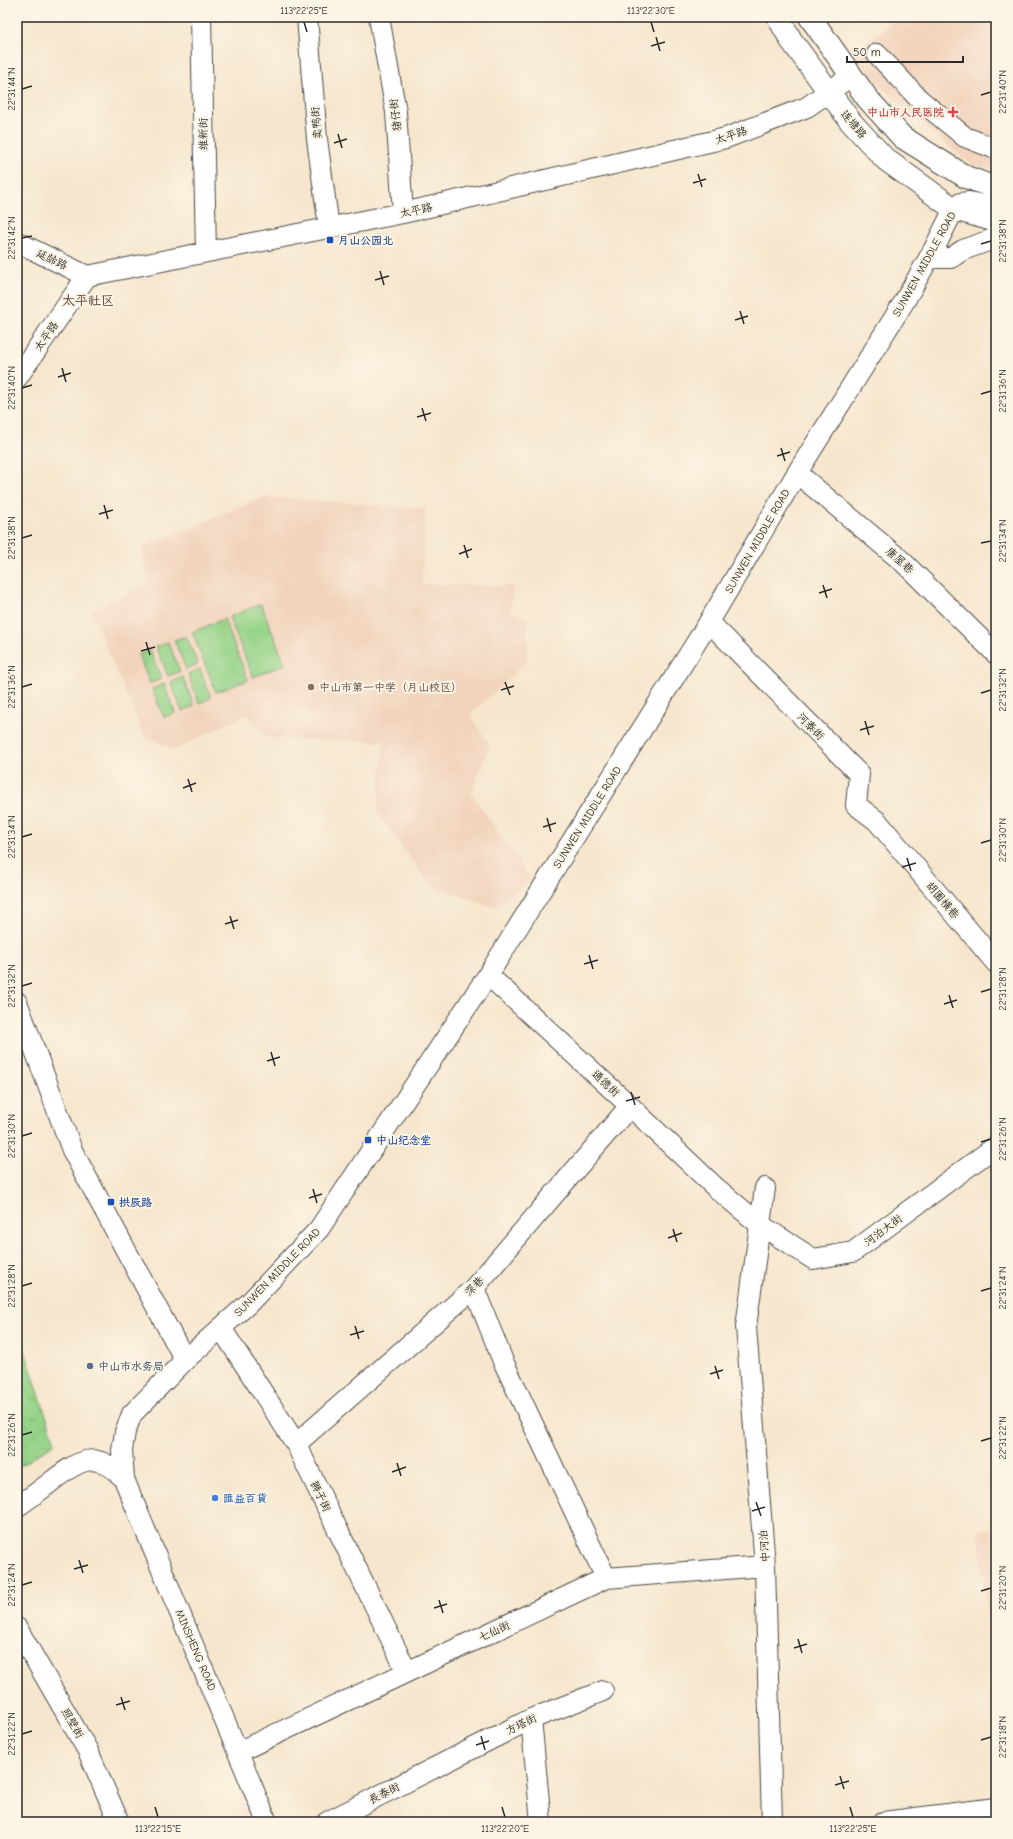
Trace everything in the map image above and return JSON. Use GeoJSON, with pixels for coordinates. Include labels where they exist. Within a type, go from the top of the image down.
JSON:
{"type":"FeatureCollection","features":[{"type":"Feature","properties":{"kind":"main road","name":"连塘路"},"geometry":{"type":"LineString","coordinates":[[778,17],[791,40],[829,92],[852,122],[885,159],[954,208],[996,221]]}},
{"type":"Feature","properties":{"kind":"main road"},"geometry":{"type":"LineString","coordinates":[[810,17],[872,104],[902,137],[966,177],[996,188]]}},
{"type":"Feature","properties":{"kind":"street","name":"维新街"},"geometry":{"type":"LineString","coordinates":[[201,17],[206,251]]}},
{"type":"Feature","properties":{"kind":"street","name":"卖鸭街"},"geometry":{"type":"LineString","coordinates":[[307,17],[316,139],[329,228]]}},
{"type":"Feature","properties":{"kind":"street","name":"猪仔街"},"geometry":{"type":"LineString","coordinates":[[379,17],[396,112],[403,213]]}},
{"type":"Feature","properties":{"kind":"street"},"geometry":{"type":"LineString","coordinates":[[877,54],[920,100],[965,137],[996,149]]}},
{"type":"Feature","properties":{"kind":"street","name":"太平路"},"geometry":{"type":"LineString","coordinates":[[17,378],[87,276],[206,251],[403,213],[726,138],[807,107],[851,76]]}},
{"type":"Feature","properties":{"kind":"street","name":"SUNWEN MIDDLE ROAD"},"geometry":{"type":"LineString","coordinates":[[124,1479],[122,1450],[125,1432],[132,1414],[185,1360],[249,1303],[319,1229],[488,975],[709,622],[797,473],[904,302],[936,245],[954,208],[961,203],[970,202],[996,208]]}},
{"type":"Feature","properties":{"kind":"street"},"geometry":{"type":"LineString","coordinates":[[936,245],[938,258],[947,259],[963,250],[996,238]]}},
{"type":"Feature","properties":{"kind":"street","name":"延龄路"},"geometry":{"type":"LineString","coordinates":[[17,242],[87,276]]}},
{"type":"Feature","properties":{"kind":"street","name":"唐屋巷"},"geometry":{"type":"LineString","coordinates":[[797,473],[903,562],[996,654]]}},
{"type":"Feature","properties":{"kind":"street","name":"河泰街"},"geometry":{"type":"LineString","coordinates":[[709,622],[859,774],[856,805],[877,822],[889,836]]}},
{"type":"Feature","properties":{"kind":"street","name":"胡園橫巷"},"geometry":{"type":"LineString","coordinates":[[889,836],[996,963]]}},
{"type":"Feature","properties":{"kind":"street","name":"通德街"},"geometry":{"type":"LineString","coordinates":[[488,975],[716,1187],[759,1224]]}},
{"type":"Feature","properties":{"kind":"street"},"geometry":{"type":"LineString","coordinates":[[17,1002],[72,1150],[185,1360]]}},
{"type":"Feature","properties":{"kind":"street","name":"深巷"},"geometry":{"type":"LineString","coordinates":[[296,1444],[474,1288],[630,1106]]}},
{"type":"Feature","properties":{"kind":"street","name":"河泊大街"},"geometry":{"type":"LineString","coordinates":[[759,1224],[813,1258],[853,1252],[996,1146]]}},
{"type":"Feature","properties":{"kind":"street","name":"中河泊"},"geometry":{"type":"LineString","coordinates":[[765,1188],[746,1327],[765,1566],[772,1822]]}},
{"type":"Feature","properties":{"kind":"street"},"geometry":{"type":"LineString","coordinates":[[474,1288],[503,1362],[606,1578]]}},
{"type":"Feature","properties":{"kind":"street","name":"狮子街"},"geometry":{"type":"LineString","coordinates":[[221,1328],[296,1444],[407,1672]]}},
{"type":"Feature","properties":{"kind":"street"},"geometry":{"type":"LineString","coordinates":[[17,1506],[75,1464],[95,1460],[116,1470],[124,1479]]}},
{"type":"Feature","properties":{"kind":"street","name":"MINSHENG ROAD"},"geometry":{"type":"LineString","coordinates":[[124,1479],[267,1822]]}},
{"type":"Feature","properties":{"kind":"street","name":"七仙街"},"geometry":{"type":"LineString","coordinates":[[238,1752],[606,1578],[765,1566]]}},
{"type":"Feature","properties":{"kind":"street","name":"照壁街"},"geometry":{"type":"LineString","coordinates":[[17,1628],[88,1751],[119,1822]]}},
{"type":"Feature","properties":{"kind":"street","name":"方塔街"},"geometry":{"type":"LineString","coordinates":[[442,1764],[531,1719],[603,1691]]}},
{"type":"Feature","properties":{"kind":"street"},"geometry":{"type":"LineString","coordinates":[[531,1719],[541,1822]]}},
{"type":"Feature","properties":{"kind":"street","name":"長泰街"},"geometry":{"type":"LineString","coordinates":[[327,1822],[442,1764]]}},
{"type":"Feature","properties":{"kind":"street"},"geometry":{"type":"LineString","coordinates":[[883,1822],[996,1808]]}},
{"type":"Feature","properties":{"kind":"shaded area","name":"中山市人民医院"},"geometry":{"type":"Polygon","coordinates":[[[898,17],[996,17],[996,169],[972,166],[848,58],[898,17]]]}},
{"type":"Feature","properties":{"kind":"shaded area","name":"中山市第一中学（月山校区）"},"geometry":{"type":"Polygon","coordinates":[[[263,497],[425,508],[422,584],[513,586],[510,611],[528,618],[527,661],[470,715],[490,746],[471,793],[531,880],[495,907],[431,886],[377,813],[384,742],[267,738],[247,714],[174,750],[144,736],[91,611],[148,583],[142,548],[263,497]]]}},
{"type":"Feature","properties":{"kind":"shaded area"},"geometry":{"type":"Polygon","coordinates":[[[996,1527],[996,1703],[994,1664],[978,1530],[996,1527]]]}},
{"type":"Feature","properties":{"kind":"green space"},"geometry":{"type":"Polygon","coordinates":[[[261,604],[285,664],[253,677],[229,617],[261,604]]]}},
{"type":"Feature","properties":{"kind":"green space"},"geometry":{"type":"Polygon","coordinates":[[[224,619],[248,680],[216,692],[192,632],[224,619]]]}},
{"type":"Feature","properties":{"kind":"green space"},"geometry":{"type":"Polygon","coordinates":[[[186,636],[198,664],[186,669],[174,640],[186,636]]]}},
{"type":"Feature","properties":{"kind":"green space"},"geometry":{"type":"Polygon","coordinates":[[[168,642],[180,671],[168,676],[156,647],[168,642]]]}},
{"type":"Feature","properties":{"kind":"green space"},"geometry":{"type":"Polygon","coordinates":[[[150,650],[161,679],[150,683],[138,655],[150,650]]]}},
{"type":"Feature","properties":{"kind":"green space"},"geometry":{"type":"Polygon","coordinates":[[[200,669],[211,698],[199,703],[188,674],[200,669]]]}},
{"type":"Feature","properties":{"kind":"green space"},"geometry":{"type":"Polygon","coordinates":[[[183,677],[194,706],[182,711],[171,682],[183,677]]]}},
{"type":"Feature","properties":{"kind":"green space"},"geometry":{"type":"Polygon","coordinates":[[[164,684],[175,713],[164,717],[152,689],[164,684]]]}},
{"type":"Feature","properties":{"kind":"green space"},"geometry":{"type":"Polygon","coordinates":[[[17,1327],[55,1443],[17,1468],[17,1327]]]}},
{"type":"Feature","properties":{"kind":"place","name":"中山市人民医院"},"geometry":{"type":"Point","coordinates":[953,112]}},
{"type":"Feature","properties":{"kind":"place","name":"月山公园北"},"geometry":{"type":"Point","coordinates":[330,240]}},
{"type":"Feature","properties":{"kind":"place","name":"中山市第一中学（月山校区）"},"geometry":{"type":"Point","coordinates":[311,687]}},
{"type":"Feature","properties":{"kind":"place","name":"中山纪念堂"},"geometry":{"type":"Point","coordinates":[368,1140]}},
{"type":"Feature","properties":{"kind":"place","name":"拱辰路"},"geometry":{"type":"Point","coordinates":[111,1202]}},
{"type":"Feature","properties":{"kind":"place","name":"中山市水务局"},"geometry":{"type":"Point","coordinates":[90,1366]}},
{"type":"Feature","properties":{"kind":"place","name":"匯益百貨"},"geometry":{"type":"Point","coordinates":[215,1498]}},
{"type":"Feature","properties":{"kind":"district","name":"太平社区"},"geometry":{"type":"Point","coordinates":[88,300]}}]}
